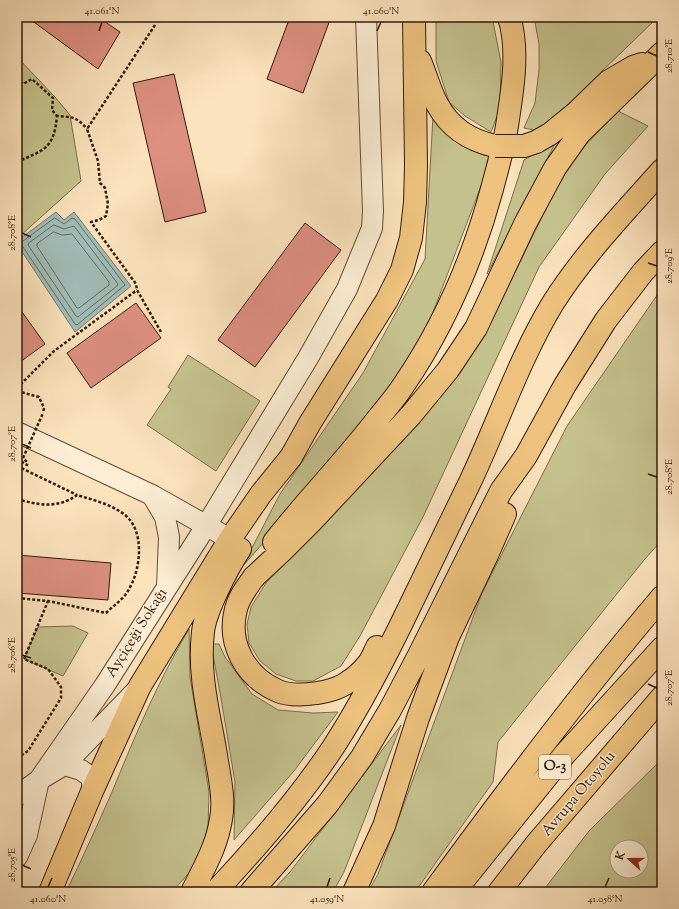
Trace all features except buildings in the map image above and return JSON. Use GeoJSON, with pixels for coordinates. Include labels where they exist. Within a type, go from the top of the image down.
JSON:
{"type":"FeatureCollection","features":[{"type":"Feature","properties":{"kind":"main road"},"geometry":{"type":"LineString","coordinates":[[50,892],[93,789],[140,686],[230,539],[261,494],[290,456],[388,300],[402,270],[411,238],[415,202],[414,17]]}},
{"type":"Feature","properties":{"kind":"main road"},"geometry":{"type":"LineString","coordinates":[[433,559],[407,590],[369,664],[347,683],[324,692],[299,695],[278,691],[262,682],[248,669],[237,652],[234,631],[236,609],[244,591],[254,577],[269,549],[295,515],[361,441],[403,387],[430,343],[451,303],[483,222],[506,135],[515,59],[512,24],[509,17]]}},
{"type":"Feature","properties":{"kind":"main road"},"geometry":{"type":"LineString","coordinates":[[415,47],[437,105],[449,122],[464,135],[479,142],[495,146],[510,147],[524,146],[536,142],[550,134],[577,112],[609,81],[633,67],[658,57]]}},
{"type":"Feature","properties":{"kind":"main road"},"geometry":{"type":"LineString","coordinates":[[254,577],[311,522],[411,415],[448,370],[476,328],[525,224],[555,168],[579,134],[658,57]]}},
{"type":"Feature","properties":{"kind":"main road"},"geometry":{"type":"LineString","coordinates":[[215,892],[280,818],[334,747],[385,659],[471,480],[529,348],[553,303],[585,258],[662,170]]}},
{"type":"Feature","properties":{"kind":"main road"},"geometry":{"type":"LineString","coordinates":[[251,892],[327,805],[362,757],[415,664],[501,491],[526,456],[565,385],[606,320],[643,272],[662,252]]}},
{"type":"Feature","properties":{"kind":"main road"},"geometry":{"type":"LineString","coordinates":[[192,892],[209,860],[217,839],[221,818],[222,796],[215,748],[206,703],[202,661],[203,630],[220,585],[237,553],[263,513],[290,456]]}},
{"type":"Feature","properties":{"kind":"main road"},"geometry":{"type":"LineString","coordinates":[[354,892],[384,826],[418,718],[448,637],[509,505],[526,456]]}},
{"type":"Feature","properties":{"kind":"main road"},"geometry":{"type":"LineString","coordinates":[[433,892],[547,739],[662,597]]}},
{"type":"Feature","properties":{"kind":"main road","name":"O-3"},"geometry":{"type":"LineString","coordinates":[[454,892],[565,754],[662,648]]}},
{"type":"Feature","properties":{"kind":"main road","name":"Avrupa Otoyolu"},"geometry":{"type":"LineString","coordinates":[[499,892],[537,843],[662,697]]}},
{"type":"Feature","properties":{"kind":"main road"},"geometry":{"type":"LineString","coordinates":[[588,782],[662,720]]}},
{"type":"Feature","properties":{"kind":"street"},"geometry":{"type":"LineString","coordinates":[[167,587],[206,526],[308,358],[347,289],[372,228],[373,210],[366,17]]}},
{"type":"Feature","properties":{"kind":"street"},"geometry":{"type":"LineString","coordinates":[[17,432],[152,495],[230,539]]}},
{"type":"Feature","properties":{"kind":"street","name":"Ayçiçeği Sokağı"},"geometry":{"type":"LineString","coordinates":[[17,796],[39,780],[105,684],[167,587],[169,537],[165,517],[152,495]]}},
{"type":"Feature","properties":{"kind":"street"},"geometry":{"type":"LineString","coordinates":[[17,857],[27,835],[39,780],[64,765],[140,686]]}},
{"type":"Feature","properties":{"kind":"street"},"geometry":{"type":"LineString","coordinates":[[64,765],[81,770],[91,777],[93,789]]}},
{"type":"Feature","properties":{"kind":"path"},"geometry":{"type":"LineString","coordinates":[[87,129],[155,25]]}},
{"type":"Feature","properties":{"kind":"path"},"geometry":{"type":"LineString","coordinates":[[17,78],[23,84],[32,79],[53,98],[52,110],[57,116],[56,131],[50,144],[43,151],[17,162]]}},
{"type":"Feature","properties":{"kind":"path"},"geometry":{"type":"LineString","coordinates":[[57,116],[70,117],[80,121],[87,129],[98,161],[100,183],[105,188],[108,204],[106,216],[100,220],[91,222],[136,284],[137,290],[161,332]]}},
{"type":"Feature","properties":{"kind":"path"},"geometry":{"type":"LineString","coordinates":[[17,459],[27,465],[27,462],[23,458],[44,408],[39,397],[17,390],[54,351],[137,290]]}},
{"type":"Feature","properties":{"kind":"path"},"geometry":{"type":"LineString","coordinates":[[17,466],[77,495],[109,505],[126,516],[138,539],[139,560],[130,588],[124,597],[106,613],[48,602],[17,598]]}},
{"type":"Feature","properties":{"kind":"path"},"geometry":{"type":"LineString","coordinates":[[17,500],[51,505],[68,502],[77,495]]}},
{"type":"Feature","properties":{"kind":"path"},"geometry":{"type":"LineString","coordinates":[[17,758],[28,752],[61,698],[61,687],[48,669],[24,660],[48,602]]}},
{"type":"Feature","properties":{"kind":"shaded area"},"geometry":{"type":"Polygon","coordinates":[[[436,17],[492,17],[501,62],[500,109],[491,132],[465,116],[449,102],[436,61],[436,17]]]}},
{"type":"Feature","properties":{"kind":"shaded area"},"geometry":{"type":"Polygon","coordinates":[[[534,17],[658,17],[565,107],[546,124],[534,130],[524,128],[535,103],[539,70],[539,44],[534,17]]]}},
{"type":"Feature","properties":{"kind":"shaded area"},"geometry":{"type":"Polygon","coordinates":[[[17,57],[70,115],[81,181],[20,236],[17,232],[17,57]]]}},
{"type":"Feature","properties":{"kind":"shaded area"},"geometry":{"type":"Polygon","coordinates":[[[618,111],[648,126],[605,174],[539,267],[423,517],[360,636],[341,666],[313,681],[296,681],[276,674],[260,661],[249,643],[247,624],[251,607],[266,583],[448,388],[490,324],[554,192],[577,154],[618,111]]]}},
{"type":"Feature","properties":{"kind":"shaded area"},"geometry":{"type":"Polygon","coordinates":[[[433,116],[464,147],[492,157],[419,349],[340,455],[242,567],[280,494],[363,373],[425,259],[433,116]]]}},
{"type":"Feature","properties":{"kind":"shaded area"},"geometry":{"type":"Polygon","coordinates":[[[557,140],[487,274],[524,160],[557,140]]]}},
{"type":"Feature","properties":{"kind":"shaded area"},"geometry":{"type":"Polygon","coordinates":[[[662,288],[662,540],[644,560],[498,742],[493,782],[415,892],[368,892],[378,874],[482,593],[567,426],[662,288]]]}},
{"type":"Feature","properties":{"kind":"shaded area"},"geometry":{"type":"Polygon","coordinates":[[[188,355],[260,401],[216,471],[147,425],[171,389],[168,387],[188,355]]]}},
{"type":"Feature","properties":{"kind":"shaded area"},"geometry":{"type":"Polygon","coordinates":[[[73,626],[88,633],[63,676],[24,659],[38,627],[73,626]]]}},
{"type":"Feature","properties":{"kind":"shaded area"},"geometry":{"type":"Polygon","coordinates":[[[189,629],[190,677],[209,792],[208,829],[200,853],[189,873],[172,892],[66,892],[84,855],[148,709],[167,669],[189,629]]]}},
{"type":"Feature","properties":{"kind":"shaded area"},"geometry":{"type":"Polygon","coordinates":[[[211,644],[219,644],[225,657],[252,694],[278,710],[313,713],[338,712],[294,771],[234,840],[235,782],[211,644]]]}},
{"type":"Feature","properties":{"kind":"shaded area"},"geometry":{"type":"Polygon","coordinates":[[[401,725],[344,872],[333,892],[271,892],[290,872],[401,725]]]}},
{"type":"Feature","properties":{"kind":"shaded area"},"geometry":{"type":"Polygon","coordinates":[[[662,759],[662,892],[542,892],[589,831],[662,759]]]}},
{"type":"Feature","properties":{"kind":"water"},"geometry":{"type":"Polygon","coordinates":[[[56,212],[64,220],[74,212],[131,286],[75,332],[17,244],[17,241],[56,212]]]}}]}
